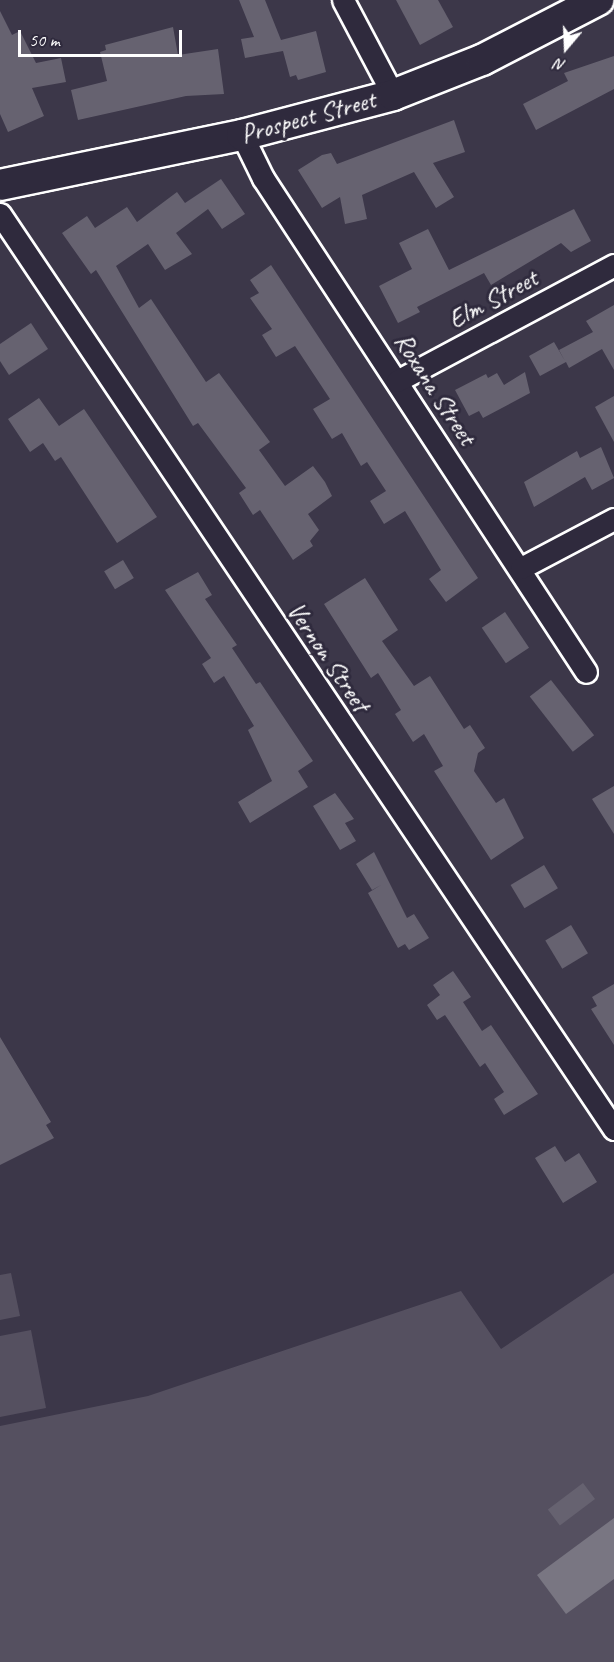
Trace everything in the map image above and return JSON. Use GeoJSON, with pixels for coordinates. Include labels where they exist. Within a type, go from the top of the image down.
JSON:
{"type":"FeatureCollection","features":[{"type":"Feature","properties":{"kind":"street"},"geometry":{"type":"LineString","coordinates":[[343,0],[393,95]]}},
{"type":"Feature","properties":{"kind":"street","name":"Prospect Street"},"geometry":{"type":"LineString","coordinates":[[0,185],[242,135],[393,95],[482,60],[598,0]]}},
{"type":"Feature","properties":{"kind":"street","name":"Roxana Street"},"geometry":{"type":"LineString","coordinates":[[242,135],[262,178],[521,568],[586,672]]}},
{"type":"Feature","properties":{"kind":"street","name":"Vernon Street"},"geometry":{"type":"LineString","coordinates":[[0,214],[614,1129]]}},
{"type":"Feature","properties":{"kind":"street","name":"Elm Street"},"geometry":{"type":"LineString","coordinates":[[397,381],[614,265]]}},
{"type":"Feature","properties":{"kind":"street"},"geometry":{"type":"LineString","coordinates":[[521,568],[614,519]]}},
{"type":"Feature","properties":{"kind":"shaded area"},"geometry":{"type":"Polygon","coordinates":[[[11,1273],[20,1316],[0,1320],[0,1275],[11,1273]]]}},
{"type":"Feature","properties":{"kind":"shaded area"},"geometry":{"type":"Polygon","coordinates":[[[614,1273],[614,1662],[0,1662],[0,1426],[148,1396],[461,1291],[501,1349],[614,1273]]]}},
{"type":"Feature","properties":{"kind":"shaded area"},"geometry":{"type":"Polygon","coordinates":[[[31,1330],[46,1408],[0,1417],[0,1336],[31,1330]]]}},
{"type":"Feature","properties":{"kind":"shaded area"},"geometry":{"type":"Polygon","coordinates":[[[614,1518],[614,1579],[566,1614],[537,1575],[614,1518]]]}},
{"type":"Feature","properties":{"kind":"building"},"geometry":{"type":"Polygon","coordinates":[[[239,0],[265,0],[281,40],[316,31],[326,72],[298,80],[296,75],[290,77],[283,51],[245,58],[241,39],[254,37],[239,0]]]}},
{"type":"Feature","properties":{"kind":"building"},"geometry":{"type":"Polygon","coordinates":[[[396,0],[438,0],[453,27],[420,45],[396,0]]]}},
{"type":"Feature","properties":{"kind":"building"},"geometry":{"type":"Polygon","coordinates":[[[0,11],[12,35],[20,31],[36,63],[61,58],[66,82],[32,88],[44,116],[8,132],[0,114],[0,11]]]}},
{"type":"Feature","properties":{"kind":"building"},"geometry":{"type":"Polygon","coordinates":[[[173,27],[178,55],[218,49],[224,94],[186,96],[78,120],[71,90],[107,81],[100,52],[106,50],[105,45],[173,27]]]}},
{"type":"Feature","properties":{"kind":"building"},"geometry":{"type":"Polygon","coordinates":[[[614,56],[614,89],[536,130],[523,104],[568,81],[564,73],[614,56]]]}},
{"type":"Feature","properties":{"kind":"building"},"geometry":{"type":"Polygon","coordinates":[[[454,120],[465,152],[433,163],[454,197],[436,208],[414,172],[362,195],[367,219],[345,224],[340,197],[322,208],[298,170],[322,155],[331,153],[337,164],[454,120]]]}},
{"type":"Feature","properties":{"kind":"building"},"geometry":{"type":"Polygon","coordinates":[[[221,179],[245,214],[222,229],[208,209],[176,233],[192,254],[165,270],[148,244],[116,266],[139,308],[151,299],[206,382],[219,373],[270,442],[259,450],[285,486],[313,466],[325,482],[332,496],[308,514],[319,530],[310,541],[313,546],[293,560],[260,510],[253,515],[239,493],[246,488],[198,423],[193,426],[96,270],[91,274],[62,233],[87,216],[95,228],[127,207],[137,222],[177,192],[185,203],[221,179]]]}},
{"type":"Feature","properties":{"kind":"building"},"geometry":{"type":"Polygon","coordinates":[[[574,209],[591,241],[571,252],[561,243],[491,285],[484,273],[417,307],[420,312],[398,323],[379,286],[412,269],[399,243],[428,229],[449,270],[574,209]]]}},
{"type":"Feature","properties":{"kind":"building"},"geometry":{"type":"Polygon","coordinates":[[[271,265],[478,578],[446,602],[429,579],[441,570],[405,511],[384,524],[370,501],[386,491],[367,462],[361,466],[342,433],[332,439],[313,409],[330,399],[295,346],[276,357],[262,335],[272,329],[250,298],[259,293],[250,280],[271,265]]]}},
{"type":"Feature","properties":{"kind":"building"},"geometry":{"type":"Polygon","coordinates":[[[614,305],[614,370],[602,349],[569,368],[566,362],[540,376],[529,356],[554,342],[565,361],[559,350],[593,332],[586,321],[614,305]]]}},
{"type":"Feature","properties":{"kind":"building"},"geometry":{"type":"Polygon","coordinates":[[[31,323],[48,349],[9,375],[0,361],[0,344],[31,323]]]}},
{"type":"Feature","properties":{"kind":"building"},"geometry":{"type":"Polygon","coordinates":[[[525,372],[530,393],[483,418],[479,411],[469,416],[455,390],[486,374],[488,378],[497,373],[504,385],[525,372]]]}},
{"type":"Feature","properties":{"kind":"building"},"geometry":{"type":"Polygon","coordinates":[[[614,396],[614,442],[595,407],[614,396]]]}},
{"type":"Feature","properties":{"kind":"building"},"geometry":{"type":"Polygon","coordinates":[[[39,398],[59,426],[84,409],[157,517],[117,543],[61,457],[55,461],[43,443],[30,452],[8,419],[39,398]]]}},
{"type":"Feature","properties":{"kind":"building"},"geometry":{"type":"Polygon","coordinates":[[[601,447],[614,478],[592,490],[585,477],[534,507],[524,482],[577,451],[580,458],[601,447]]]}},
{"type":"Feature","properties":{"kind":"building"},"geometry":{"type":"Polygon","coordinates":[[[123,560],[134,578],[115,589],[104,571],[123,560]]]}},
{"type":"Feature","properties":{"kind":"building"},"geometry":{"type":"Polygon","coordinates":[[[198,572],[212,595],[205,599],[237,645],[232,648],[256,684],[260,682],[313,761],[298,771],[308,787],[250,823],[238,802],[272,781],[248,730],[254,726],[224,676],[214,683],[202,664],[211,658],[165,590],[198,572]]]}},
{"type":"Feature","properties":{"kind":"building"},"geometry":{"type":"Polygon","coordinates":[[[365,578],[398,630],[382,641],[414,686],[430,676],[464,729],[470,725],[485,748],[478,753],[474,771],[496,803],[504,798],[524,838],[491,860],[434,771],[443,766],[424,734],[413,742],[395,714],[401,710],[378,673],[371,678],[324,604],[365,578]]]}},
{"type":"Feature","properties":{"kind":"building"},"geometry":{"type":"Polygon","coordinates":[[[505,612],[529,648],[506,663],[482,628],[505,612]]]}},
{"type":"Feature","properties":{"kind":"building"},"geometry":{"type":"Polygon","coordinates":[[[551,680],[594,735],[573,752],[530,697],[551,680]]]}},
{"type":"Feature","properties":{"kind":"building"},"geometry":{"type":"Polygon","coordinates":[[[614,786],[614,834],[592,799],[614,786]]]}},
{"type":"Feature","properties":{"kind":"building"},"geometry":{"type":"Polygon","coordinates":[[[335,793],[354,819],[345,823],[356,841],[340,850],[313,806],[335,793]]]}},
{"type":"Feature","properties":{"kind":"building"},"geometry":{"type":"Polygon","coordinates":[[[374,852],[407,918],[414,914],[429,938],[409,950],[405,944],[398,948],[368,893],[381,885],[372,890],[356,864],[374,852]]]}},
{"type":"Feature","properties":{"kind":"building"},"geometry":{"type":"Polygon","coordinates":[[[544,865],[558,888],[524,908],[511,885],[544,865]]]}},
{"type":"Feature","properties":{"kind":"building"},"geometry":{"type":"Polygon","coordinates":[[[571,925],[588,953],[562,969],[545,940],[571,925]]]}},
{"type":"Feature","properties":{"kind":"building"},"geometry":{"type":"Polygon","coordinates":[[[453,971],[471,997],[463,1002],[482,1031],[491,1025],[538,1094],[504,1115],[494,1099],[504,1092],[485,1063],[480,1067],[445,1015],[437,1020],[427,1005],[440,995],[433,985],[453,971]]]}},
{"type":"Feature","properties":{"kind":"building"},"geometry":{"type":"Polygon","coordinates":[[[614,984],[614,1045],[591,1009],[597,1006],[592,997],[614,984]]]}},
{"type":"Feature","properties":{"kind":"building"},"geometry":{"type":"Polygon","coordinates":[[[0,1037],[51,1122],[46,1125],[54,1138],[0,1165],[0,1037]]]}},
{"type":"Feature","properties":{"kind":"building"},"geometry":{"type":"Polygon","coordinates":[[[555,1146],[565,1162],[579,1153],[597,1182],[563,1203],[535,1158],[555,1146]]]}},
{"type":"Feature","properties":{"kind":"building"},"geometry":{"type":"Polygon","coordinates":[[[583,1483],[595,1499],[560,1525],[548,1509],[583,1483]]]}}]}
